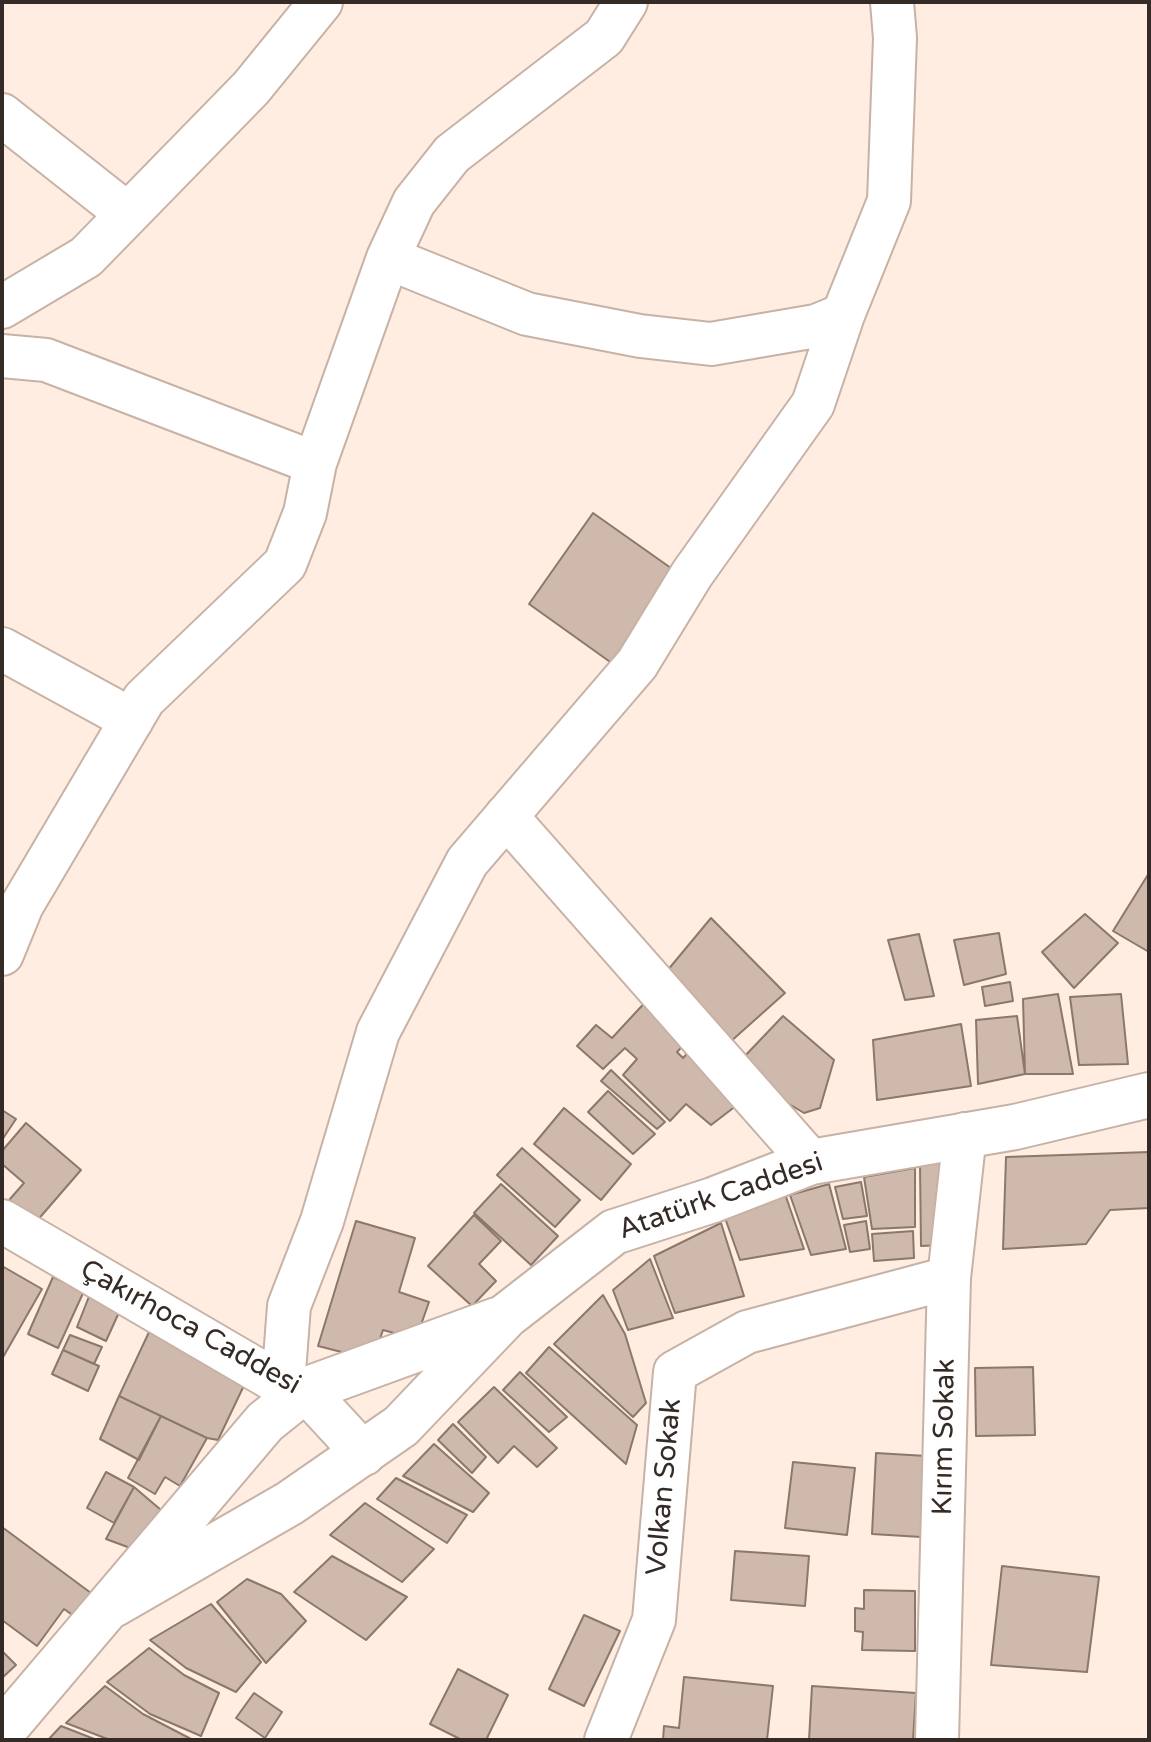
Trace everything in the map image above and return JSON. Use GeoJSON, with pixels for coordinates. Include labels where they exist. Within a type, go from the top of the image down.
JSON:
{"type":"FeatureCollection","features":[{"type":"Feature","properties":{"kind":"main road","name":"Atatürk Caddesi"},"geometry":{"type":"LineString","coordinates":[[113,1605],[290,1503],[364,1454],[401,1426],[506,1316],[614,1232],[713,1200],[811,1162],[1015,1127],[1149,1095]]}},
{"type":"Feature","properties":{"kind":"main road"},"geometry":{"type":"LineString","coordinates":[[1015,1127],[1149,1111]]}},
{"type":"Feature","properties":{"kind":"main road","name":"Atatürk Caddesi"},"geometry":{"type":"LineString","coordinates":[[2,1732],[113,1605],[294,1388],[506,1316]]}},
{"type":"Feature","properties":{"kind":"street"},"geometry":{"type":"LineString","coordinates":[[2,307],[86,257],[251,88],[321,2]]}},
{"type":"Feature","properties":{"kind":"street"},"geometry":{"type":"LineString","coordinates":[[2,954],[22,905],[144,699],[285,564],[305,513],[315,463],[388,258],[414,202],[452,154],[604,37],[626,2]]}},
{"type":"Feature","properties":{"kind":"street"},"geometry":{"type":"LineString","coordinates":[[294,1388],[289,1306],[322,1221],[378,1032],[467,862],[637,664],[700,562],[813,404],[843,315],[889,201],[895,38],[892,2]]}},
{"type":"Feature","properties":{"kind":"street"},"geometry":{"type":"LineString","coordinates":[[2,115],[126,213]]}},
{"type":"Feature","properties":{"kind":"street"},"geometry":{"type":"LineString","coordinates":[[388,258],[527,314],[640,336],[711,344],[816,326],[843,315]]}},
{"type":"Feature","properties":{"kind":"street"},"geometry":{"type":"LineString","coordinates":[[2,356],[46,360],[315,463]]}},
{"type":"Feature","properties":{"kind":"street"},"geometry":{"type":"LineString","coordinates":[[2,649],[132,720]]}},
{"type":"Feature","properties":{"kind":"street"},"geometry":{"type":"LineString","coordinates":[[506,816],[811,1162]]}},
{"type":"Feature","properties":{"kind":"street","name":"Kırım Sokak"},"geometry":{"type":"LineString","coordinates":[[937,1740],[949,1278],[965,1134]]}},
{"type":"Feature","properties":{"kind":"street","name":"Çakırhoca Caddesi"},"geometry":{"type":"LineString","coordinates":[[2,1221],[294,1388],[364,1454]]}},
{"type":"Feature","properties":{"kind":"street","name":"Volkan Sokak"},"geometry":{"type":"LineString","coordinates":[[606,1740],[654,1620],[675,1372],[747,1332],[949,1278]]}},
{"type":"Feature","properties":{"kind":"building"},"geometry":{"type":"Polygon","coordinates":[[[593,513],[678,573],[613,664],[529,604],[593,513]]]}},
{"type":"Feature","properties":{"kind":"building"},"geometry":{"type":"Polygon","coordinates":[[[1149,873],[1149,952],[1113,931],[1149,873]]]}},
{"type":"Feature","properties":{"kind":"building"},"geometry":{"type":"Polygon","coordinates":[[[1085,914],[1118,943],[1074,988],[1042,952],[1085,914]]]}},
{"type":"Feature","properties":{"kind":"building"},"geometry":{"type":"Polygon","coordinates":[[[711,918],[785,993],[729,1043],[662,977],[711,918]]]}},
{"type":"Feature","properties":{"kind":"building"},"geometry":{"type":"Polygon","coordinates":[[[999,933],[1006,974],[964,985],[954,940],[999,933]]]}},
{"type":"Feature","properties":{"kind":"building"},"geometry":{"type":"Polygon","coordinates":[[[919,934],[934,996],[905,1000],[888,940],[919,934]]]}},
{"type":"Feature","properties":{"kind":"building"},"geometry":{"type":"Polygon","coordinates":[[[1010,982],[1013,1001],[985,1006],[982,987],[1010,982]]]}},
{"type":"Feature","properties":{"kind":"building"},"geometry":{"type":"Polygon","coordinates":[[[1058,994],[1073,1074],[1025,1074],[1023,999],[1058,994]]]}},
{"type":"Feature","properties":{"kind":"building"},"geometry":{"type":"Polygon","coordinates":[[[1121,994],[1128,1064],[1079,1065],[1070,997],[1121,994]]]}},
{"type":"Feature","properties":{"kind":"building"},"geometry":{"type":"Polygon","coordinates":[[[651,996],[691,1037],[677,1052],[683,1058],[696,1044],[745,1099],[711,1125],[686,1104],[670,1121],[623,1075],[637,1059],[625,1048],[603,1069],[577,1046],[596,1025],[612,1038],[651,996]]]}},
{"type":"Feature","properties":{"kind":"building"},"geometry":{"type":"Polygon","coordinates":[[[783,1016],[834,1060],[820,1108],[804,1113],[784,1101],[742,1059],[783,1016]]]}},
{"type":"Feature","properties":{"kind":"building"},"geometry":{"type":"Polygon","coordinates":[[[1017,1016],[1025,1074],[978,1084],[976,1020],[1017,1016]]]}},
{"type":"Feature","properties":{"kind":"building"},"geometry":{"type":"Polygon","coordinates":[[[961,1024],[971,1086],[877,1100],[873,1040],[961,1024]]]}},
{"type":"Feature","properties":{"kind":"building"},"geometry":{"type":"Polygon","coordinates":[[[611,1070],[665,1122],[657,1129],[601,1081],[611,1070]]]}},
{"type":"Feature","properties":{"kind":"building"},"geometry":{"type":"Polygon","coordinates":[[[608,1091],[655,1134],[633,1154],[588,1112],[608,1091]]]}},
{"type":"Feature","properties":{"kind":"building"},"geometry":{"type":"Polygon","coordinates":[[[564,1108],[631,1164],[601,1200],[534,1144],[564,1108]]]}},
{"type":"Feature","properties":{"kind":"building"},"geometry":{"type":"Polygon","coordinates":[[[2,1110],[16,1119],[2,1140],[2,1110]]]}},
{"type":"Feature","properties":{"kind":"building"},"geometry":{"type":"Polygon","coordinates":[[[26,1123],[81,1170],[29,1230],[3,1207],[24,1183],[2,1164],[2,1151],[26,1123]]]}},
{"type":"Feature","properties":{"kind":"building"},"geometry":{"type":"Polygon","coordinates":[[[522,1148],[580,1200],[555,1227],[497,1175],[522,1148]]]}},
{"type":"Feature","properties":{"kind":"building"},"geometry":{"type":"Polygon","coordinates":[[[1149,1152],[1149,1208],[1110,1210],[1086,1244],[1003,1249],[1006,1157],[1149,1152]]]}},
{"type":"Feature","properties":{"kind":"building"},"geometry":{"type":"Polygon","coordinates":[[[950,1161],[943,1245],[921,1246],[920,1166],[950,1161]]]}},
{"type":"Feature","properties":{"kind":"building"},"geometry":{"type":"Polygon","coordinates":[[[915,1168],[915,1227],[872,1229],[864,1177],[915,1168]]]}},
{"type":"Feature","properties":{"kind":"building"},"geometry":{"type":"Polygon","coordinates":[[[861,1182],[867,1216],[843,1219],[835,1187],[861,1182]]]}},
{"type":"Feature","properties":{"kind":"building"},"geometry":{"type":"Polygon","coordinates":[[[501,1184],[558,1236],[531,1265],[474,1213],[501,1184]]]}},
{"type":"Feature","properties":{"kind":"building"},"geometry":{"type":"Polygon","coordinates":[[[829,1184],[846,1249],[811,1255],[790,1195],[829,1184]]]}},
{"type":"Feature","properties":{"kind":"building"},"geometry":{"type":"Polygon","coordinates":[[[784,1191],[804,1249],[740,1260],[725,1218],[784,1191]]]}},
{"type":"Feature","properties":{"kind":"building"},"geometry":{"type":"Polygon","coordinates":[[[474,1215],[501,1241],[479,1264],[496,1281],[472,1306],[428,1266],[474,1215]]]}},
{"type":"Feature","properties":{"kind":"building"},"geometry":{"type":"Polygon","coordinates":[[[356,1221],[415,1238],[399,1292],[429,1302],[416,1339],[383,1330],[373,1360],[318,1346],[356,1221]]]}},
{"type":"Feature","properties":{"kind":"building"},"geometry":{"type":"Polygon","coordinates":[[[866,1221],[870,1249],[850,1252],[844,1225],[866,1221]]]}},
{"type":"Feature","properties":{"kind":"building"},"geometry":{"type":"Polygon","coordinates":[[[721,1223],[744,1296],[675,1313],[654,1256],[721,1223]]]}},
{"type":"Feature","properties":{"kind":"building"},"geometry":{"type":"Polygon","coordinates":[[[913,1231],[914,1258],[874,1261],[872,1234],[913,1231]]]}},
{"type":"Feature","properties":{"kind":"building"},"geometry":{"type":"Polygon","coordinates":[[[650,1259],[673,1318],[628,1330],[613,1290],[650,1259]]]}},
{"type":"Feature","properties":{"kind":"building"},"geometry":{"type":"Polygon","coordinates":[[[2,1266],[42,1289],[2,1359],[2,1266]]]}},
{"type":"Feature","properties":{"kind":"building"},"geometry":{"type":"Polygon","coordinates":[[[53,1277],[84,1291],[58,1348],[28,1334],[53,1277]]]}},
{"type":"Feature","properties":{"kind":"building"},"geometry":{"type":"Polygon","coordinates":[[[90,1294],[121,1308],[106,1341],[77,1327],[90,1294]]]}},
{"type":"Feature","properties":{"kind":"building"},"geometry":{"type":"Polygon","coordinates":[[[603,1295],[625,1334],[646,1403],[633,1417],[554,1344],[603,1295]]]}},
{"type":"Feature","properties":{"kind":"building"},"geometry":{"type":"Polygon","coordinates":[[[150,1330],[248,1377],[218,1440],[207,1438],[119,1396],[150,1330]]]}},
{"type":"Feature","properties":{"kind":"building"},"geometry":{"type":"Polygon","coordinates":[[[70,1335],[102,1347],[94,1364],[63,1350],[70,1335]]]}},
{"type":"Feature","properties":{"kind":"building"},"geometry":{"type":"Polygon","coordinates":[[[549,1347],[637,1425],[626,1464],[526,1373],[549,1347]]]}},
{"type":"Feature","properties":{"kind":"building"},"geometry":{"type":"Polygon","coordinates":[[[63,1350],[99,1366],[88,1391],[52,1374],[63,1350]]]}},
{"type":"Feature","properties":{"kind":"building"},"geometry":{"type":"Polygon","coordinates":[[[1033,1367],[1035,1435],[976,1436],[975,1368],[1033,1367]]]}},
{"type":"Feature","properties":{"kind":"building"},"geometry":{"type":"Polygon","coordinates":[[[520,1372],[567,1417],[549,1432],[503,1390],[520,1372]]]}},
{"type":"Feature","properties":{"kind":"building"},"geometry":{"type":"Polygon","coordinates":[[[494,1387],[557,1448],[537,1467],[514,1446],[498,1463],[458,1422],[494,1387]]]}},
{"type":"Feature","properties":{"kind":"building"},"geometry":{"type":"Polygon","coordinates":[[[119,1396],[161,1416],[139,1460],[100,1439],[119,1396]]]}},
{"type":"Feature","properties":{"kind":"building"},"geometry":{"type":"Polygon","coordinates":[[[161,1416],[207,1438],[180,1486],[165,1477],[155,1494],[128,1478],[161,1416]]]}},
{"type":"Feature","properties":{"kind":"building"},"geometry":{"type":"Polygon","coordinates":[[[453,1424],[486,1457],[472,1473],[438,1440],[453,1424]]]}},
{"type":"Feature","properties":{"kind":"building"},"geometry":{"type":"Polygon","coordinates":[[[434,1444],[489,1493],[473,1512],[403,1476],[434,1444]]]}},
{"type":"Feature","properties":{"kind":"building"},"geometry":{"type":"Polygon","coordinates":[[[876,1453],[943,1457],[938,1538],[872,1534],[876,1453]]]}},
{"type":"Feature","properties":{"kind":"building"},"geometry":{"type":"Polygon","coordinates":[[[793,1462],[855,1468],[847,1535],[785,1528],[793,1462]]]}},
{"type":"Feature","properties":{"kind":"building"},"geometry":{"type":"Polygon","coordinates":[[[106,1472],[134,1487],[114,1523],[87,1508],[106,1472]]]}},
{"type":"Feature","properties":{"kind":"building"},"geometry":{"type":"Polygon","coordinates":[[[396,1478],[467,1515],[447,1543],[377,1499],[396,1478]]]}},
{"type":"Feature","properties":{"kind":"building"},"geometry":{"type":"Polygon","coordinates":[[[134,1487],[161,1510],[133,1549],[106,1539],[134,1487]]]}},
{"type":"Feature","properties":{"kind":"building"},"geometry":{"type":"Polygon","coordinates":[[[365,1503],[434,1549],[402,1582],[330,1535],[365,1503]]]}},
{"type":"Feature","properties":{"kind":"building"},"geometry":{"type":"Polygon","coordinates":[[[2,1527],[95,1596],[78,1619],[64,1609],[37,1646],[2,1620],[2,1527]]]}},
{"type":"Feature","properties":{"kind":"building"},"geometry":{"type":"Polygon","coordinates":[[[735,1551],[809,1556],[805,1606],[731,1600],[735,1551]]]}},
{"type":"Feature","properties":{"kind":"building"},"geometry":{"type":"Polygon","coordinates":[[[332,1556],[407,1597],[366,1640],[294,1592],[332,1556]]]}},
{"type":"Feature","properties":{"kind":"building"},"geometry":{"type":"Polygon","coordinates":[[[1002,1566],[1099,1577],[1087,1672],[991,1665],[1002,1566]]]}},
{"type":"Feature","properties":{"kind":"building"},"geometry":{"type":"Polygon","coordinates":[[[247,1579],[281,1594],[306,1621],[266,1663],[217,1602],[247,1579]]]}},
{"type":"Feature","properties":{"kind":"building"},"geometry":{"type":"Polygon","coordinates":[[[864,1590],[915,1591],[915,1651],[862,1650],[863,1632],[855,1631],[855,1608],[864,1609],[864,1590]]]}},
{"type":"Feature","properties":{"kind":"building"},"geometry":{"type":"Polygon","coordinates":[[[211,1604],[261,1662],[236,1692],[186,1668],[150,1640],[211,1604]]]}},
{"type":"Feature","properties":{"kind":"building"},"geometry":{"type":"Polygon","coordinates":[[[584,1615],[620,1631],[584,1706],[549,1689],[584,1615]]]}},
{"type":"Feature","properties":{"kind":"building"},"geometry":{"type":"Polygon","coordinates":[[[149,1648],[184,1675],[219,1693],[201,1736],[150,1714],[107,1682],[149,1648]]]}},
{"type":"Feature","properties":{"kind":"building"},"geometry":{"type":"Polygon","coordinates":[[[2,1651],[16,1665],[2,1678],[2,1651]]]}},
{"type":"Feature","properties":{"kind":"building"},"geometry":{"type":"Polygon","coordinates":[[[458,1669],[508,1695],[486,1740],[462,1740],[430,1724],[458,1669]]]}},
{"type":"Feature","properties":{"kind":"building"},"geometry":{"type":"Polygon","coordinates":[[[684,1677],[773,1686],[767,1740],[663,1740],[664,1726],[679,1728],[684,1677]]]}},
{"type":"Feature","properties":{"kind":"building"},"geometry":{"type":"Polygon","coordinates":[[[105,1686],[143,1714],[193,1740],[110,1740],[66,1723],[105,1686]]]}},
{"type":"Feature","properties":{"kind":"building"},"geometry":{"type":"Polygon","coordinates":[[[812,1686],[916,1693],[913,1740],[809,1740],[812,1686]]]}},
{"type":"Feature","properties":{"kind":"building"},"geometry":{"type":"Polygon","coordinates":[[[254,1693],[282,1712],[265,1738],[236,1718],[254,1693]]]}},
{"type":"Feature","properties":{"kind":"building"},"geometry":{"type":"Polygon","coordinates":[[[61,1726],[97,1740],[48,1740],[61,1726]]]}}]}
